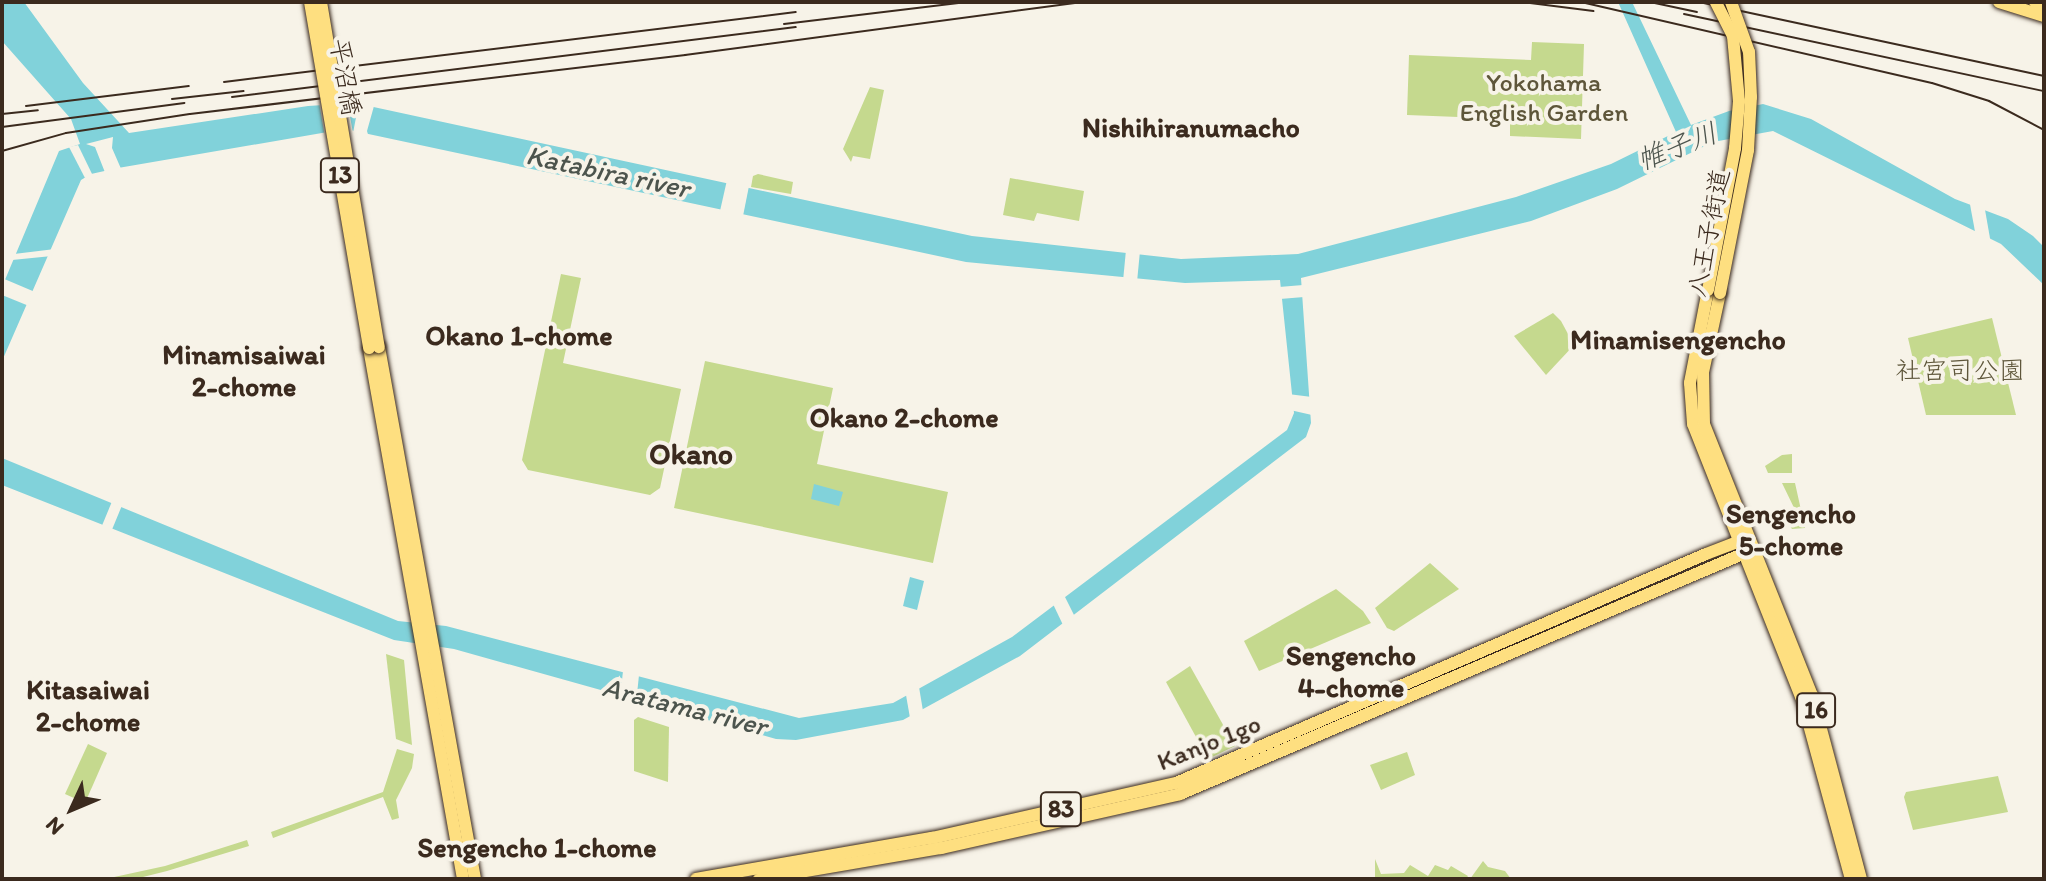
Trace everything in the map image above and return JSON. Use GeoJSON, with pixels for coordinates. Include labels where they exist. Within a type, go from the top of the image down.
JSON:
{"type":"FeatureCollection","features":[{"type":"Feature","properties":{"kind":"main road","name":"平沼橋"},"geometry":{"type":"LineString","coordinates":[[310,2],[374,348]]}},
{"type":"Feature","properties":{"kind":"main road","name":"平沼橋"},"geometry":{"type":"LineString","coordinates":[[321,2],[374,348]]}},
{"type":"Feature","properties":{"kind":"main road","name":"八王子街道"},"geometry":{"type":"LineString","coordinates":[[1716,2],[1733,36],[1739,101],[1703,372],[1701,411],[1746,547],[1802,699],[1851,879]]}},
{"type":"Feature","properties":{"kind":"main road","name":"八王子街道"},"geometry":{"type":"LineString","coordinates":[[1714,292],[1748,150],[1751,97],[1749,52],[1731,2]]}},
{"type":"Feature","properties":{"kind":"main road"},"geometry":{"type":"LineString","coordinates":[[1999,2],[2044,16]]}},
{"type":"Feature","properties":{"kind":"main road"},"geometry":{"type":"LineString","coordinates":[[2035,2],[2044,5]]}},
{"type":"Feature","properties":{"kind":"main road","name":"13"},"geometry":{"type":"LineString","coordinates":[[374,348],[475,879]]}},
{"type":"Feature","properties":{"kind":"main road","name":"八王子街道"},"geometry":{"type":"LineString","coordinates":[[1746,547],[1812,695],[1861,879]]}},
{"type":"Feature","properties":{"kind":"main road","name":"Kanjo 1go"},"geometry":{"type":"LineString","coordinates":[[696,879],[932,838],[1176,783],[1746,547]]}},
{"type":"Feature","properties":{"kind":"main road","name":"Kanjo 1go"},"geometry":{"type":"LineString","coordinates":[[759,879],[941,848],[1180,794],[1746,547]]}},
{"type":"Feature","properties":{"kind":"main road","name":"13"},"geometry":{"type":"LineString","coordinates":[[432,653],[463,879]]}},
{"type":"Feature","properties":{"kind":"green space","name":"Yokohama English Garden"},"geometry":{"type":"Polygon","coordinates":[[[1532,42],[1584,44],[1581,139],[1510,136],[1510,119],[1407,115],[1409,55],[1531,60],[1532,42]]]}},
{"type":"Feature","properties":{"kind":"green space"},"geometry":{"type":"Polygon","coordinates":[[[870,87],[884,90],[870,159],[853,156],[851,162],[843,149],[870,87]]]}},
{"type":"Feature","properties":{"kind":"green space"},"geometry":{"type":"Polygon","coordinates":[[[758,174],[793,182],[791,194],[751,187],[753,176],[758,174]]]}},
{"type":"Feature","properties":{"kind":"green space"},"geometry":{"type":"Polygon","coordinates":[[[1010,178],[1084,191],[1079,221],[1037,213],[1034,221],[1003,215],[1010,178]]]}},
{"type":"Feature","properties":{"kind":"green space"},"geometry":{"type":"Polygon","coordinates":[[[561,274],[581,278],[563,363],[681,389],[660,488],[650,495],[528,470],[522,460],[561,274]]]}},
{"type":"Feature","properties":{"kind":"green space"},"geometry":{"type":"Polygon","coordinates":[[[1553,313],[1574,345],[1546,375],[1514,336],[1553,313]]]}},
{"type":"Feature","properties":{"kind":"green space","name":"社宮司公園"},"geometry":{"type":"Polygon","coordinates":[[[1992,318],[2016,415],[1926,415],[1908,338],[1992,318]]]}},
{"type":"Feature","properties":{"kind":"green space"},"geometry":{"type":"Polygon","coordinates":[[[705,361],[833,388],[817,464],[948,492],[933,563],[674,508],[705,361]]]}},
{"type":"Feature","properties":{"kind":"green space"},"geometry":{"type":"Polygon","coordinates":[[[1792,454],[1792,473],[1768,473],[1765,466],[1782,455],[1792,454]]]}},
{"type":"Feature","properties":{"kind":"green space"},"geometry":{"type":"Polygon","coordinates":[[[1782,483],[1795,483],[1805,528],[1792,529],[1787,522],[1798,516],[1782,483]]]}},
{"type":"Feature","properties":{"kind":"green space"},"geometry":{"type":"Polygon","coordinates":[[[1430,563],[1459,589],[1394,631],[1387,628],[1375,608],[1430,563]]]}},
{"type":"Feature","properties":{"kind":"green space"},"geometry":{"type":"Polygon","coordinates":[[[1336,589],[1363,611],[1371,623],[1259,671],[1244,641],[1336,589]]]}},
{"type":"Feature","properties":{"kind":"green space"},"geometry":{"type":"Polygon","coordinates":[[[386,654],[404,660],[412,745],[396,739],[386,654]]]}},
{"type":"Feature","properties":{"kind":"green space"},"geometry":{"type":"Polygon","coordinates":[[[1190,666],[1235,746],[1208,759],[1166,682],[1190,666]]]}},
{"type":"Feature","properties":{"kind":"green space"},"geometry":{"type":"Polygon","coordinates":[[[638,717],[669,727],[668,782],[634,771],[634,720],[638,717]]]}},
{"type":"Feature","properties":{"kind":"green space"},"geometry":{"type":"Polygon","coordinates":[[[88,744],[107,753],[85,803],[65,794],[88,744]]]}},
{"type":"Feature","properties":{"kind":"green space"},"geometry":{"type":"Polygon","coordinates":[[[397,749],[414,754],[412,768],[396,800],[399,818],[392,820],[383,797],[273,838],[271,832],[383,792],[397,749]]]}},
{"type":"Feature","properties":{"kind":"green space"},"geometry":{"type":"Polygon","coordinates":[[[1407,752],[1415,775],[1381,790],[1370,765],[1407,752]]]}},
{"type":"Feature","properties":{"kind":"green space"},"geometry":{"type":"Polygon","coordinates":[[[1998,776],[2008,812],[1913,830],[1904,797],[1906,792],[1998,776]]]}},
{"type":"Feature","properties":{"kind":"green space"},"geometry":{"type":"Polygon","coordinates":[[[247,840],[249,846],[167,871],[135,879],[105,879],[165,866],[247,840]]]}},
{"type":"Feature","properties":{"kind":"green space"},"geometry":{"type":"Polygon","coordinates":[[[1375,859],[1381,874],[1404,873],[1410,865],[1428,876],[1435,865],[1448,870],[1451,866],[1468,876],[1466,879],[1375,879],[1375,859]]]}},
{"type":"Feature","properties":{"kind":"green space"},"geometry":{"type":"Polygon","coordinates":[[[1483,861],[1488,867],[1505,871],[1511,879],[1470,879],[1483,861]]]}},
{"type":"Feature","properties":{"kind":"water"},"geometry":{"type":"Polygon","coordinates":[[[2,2],[24,2],[83,83],[129,133],[308,106],[355,103],[972,236],[1181,259],[1298,254],[1516,197],[1611,164],[1676,132],[1618,2],[1632,2],[1691,125],[1729,111],[1763,104],[1811,119],[1955,199],[2008,219],[2033,236],[2044,247],[2044,285],[2001,244],[1773,131],[1713,142],[1617,189],[1531,221],[1301,278],[1311,423],[1306,437],[1020,656],[903,720],[796,740],[776,739],[454,649],[394,640],[2,485],[2,458],[398,621],[446,626],[799,718],[893,703],[1012,637],[1287,430],[1294,413],[1280,280],[1185,283],[966,262],[345,129],[118,168],[91,174],[81,180],[2,361],[2,287],[59,151],[80,144],[71,119],[2,41],[2,2]]]}},
{"type":"Feature","properties":{"kind":"water"},"geometry":{"type":"Polygon","coordinates":[[[814,484],[843,492],[839,506],[811,499],[814,484]]]}},
{"type":"Feature","properties":{"kind":"water"},"geometry":{"type":"Polygon","coordinates":[[[910,577],[924,581],[917,610],[903,606],[910,577]]]}},
{"type":"Feature","properties":{"kind":"pier"},"geometry":{"type":"Polygon","coordinates":[[[347,100],[353,133],[359,102],[374,106],[367,131],[369,138],[345,133],[325,137],[319,102],[347,100]]]}},
{"type":"Feature","properties":{"kind":"pier"},"geometry":{"type":"Polygon","coordinates":[[[113,137],[112,148],[122,171],[106,175],[95,147],[86,144],[113,137]]]}},
{"type":"Feature","properties":{"kind":"pier"},"geometry":{"type":"Polygon","coordinates":[[[78,145],[93,176],[85,178],[69,147],[78,145]]]}},
{"type":"Feature","properties":{"kind":"pier"},"geometry":{"type":"Polygon","coordinates":[[[727,180],[749,186],[743,216],[720,211],[727,180]]]}},
{"type":"Feature","properties":{"kind":"pier"},"geometry":{"type":"Polygon","coordinates":[[[1969,199],[1984,204],[1991,244],[1976,237],[1969,199]]]}},
{"type":"Feature","properties":{"kind":"pier"},"geometry":{"type":"Polygon","coordinates":[[[55,249],[52,256],[12,260],[14,254],[55,249]]]}},
{"type":"Feature","properties":{"kind":"pier"},"geometry":{"type":"Polygon","coordinates":[[[1126,250],[1140,251],[1137,282],[1123,281],[1126,250]]]}},
{"type":"Feature","properties":{"kind":"pier"},"geometry":{"type":"Polygon","coordinates":[[[2,278],[35,292],[29,306],[2,295],[2,278]]]}},
{"type":"Feature","properties":{"kind":"pier"},"geometry":{"type":"Polygon","coordinates":[[[1303,285],[1304,297],[1280,299],[1279,287],[1303,285]]]}},
{"type":"Feature","properties":{"kind":"pier"},"geometry":{"type":"Polygon","coordinates":[[[1288,394],[1312,397],[1312,415],[1290,410],[1288,394]]]}},
{"type":"Feature","properties":{"kind":"pier"},"geometry":{"type":"Polygon","coordinates":[[[113,499],[123,503],[111,532],[101,528],[113,499]]]}},
{"type":"Feature","properties":{"kind":"pier"},"geometry":{"type":"Polygon","coordinates":[[[1064,595],[1075,617],[1063,625],[1053,604],[1064,595]]]}},
{"type":"Feature","properties":{"kind":"pier"},"geometry":{"type":"Polygon","coordinates":[[[623,671],[639,675],[636,704],[620,699],[623,671]]]}},
{"type":"Feature","properties":{"kind":"pier"},"geometry":{"type":"Polygon","coordinates":[[[919,687],[923,711],[910,718],[906,695],[919,687]]]}},
{"type":"Feature","properties":{"kind":"railway"},"geometry":{"type":"LineString","coordinates":[[784,24],[965,2]]}},
{"type":"Feature","properties":{"kind":"railway"},"geometry":{"type":"LineString","coordinates":[[2,151],[66,133],[190,114],[685,55],[1082,2]]}},
{"type":"Feature","properties":{"kind":"railway"},"geometry":{"type":"LineString","coordinates":[[1522,2],[1593,11]]}},
{"type":"Feature","properties":{"kind":"railway"},"geometry":{"type":"LineString","coordinates":[[1581,2],[1932,83],[1989,101],[2044,130]]}},
{"type":"Feature","properties":{"kind":"railway"},"geometry":{"type":"LineString","coordinates":[[1650,2],[1697,12]]}},
{"type":"Feature","properties":{"kind":"railway"},"geometry":{"type":"LineString","coordinates":[[1699,2],[2044,76]]}},
{"type":"Feature","properties":{"kind":"railway"},"geometry":{"type":"LineString","coordinates":[[224,82],[796,12]]}},
{"type":"Feature","properties":{"kind":"railway"},"geometry":{"type":"LineString","coordinates":[[1684,14],[2044,91]]}},
{"type":"Feature","properties":{"kind":"railway"},"geometry":{"type":"LineString","coordinates":[[232,97],[796,27]]}},
{"type":"Feature","properties":{"kind":"railway"},"geometry":{"type":"LineString","coordinates":[[26,106],[189,86]]}},
{"type":"Feature","properties":{"kind":"railway"},"geometry":{"type":"LineString","coordinates":[[172,99],[244,91]]}},
{"type":"Feature","properties":{"kind":"railway"},"geometry":{"type":"LineString","coordinates":[[2,127],[184,103]]}},
{"type":"Feature","properties":{"kind":"railway"},"geometry":{"type":"LineString","coordinates":[[2,114],[38,110]]}},
{"type":"Feature","properties":{"kind":"district","name":"Nishihiranumacho"},"geometry":{"type":"Point","coordinates":[1191,127]}},
{"type":"Feature","properties":{"kind":"district","name":"Okano 1-chome"},"geometry":{"type":"Point","coordinates":[519,335]}},
{"type":"Feature","properties":{"kind":"district","name":"Minamisengencho"},"geometry":{"type":"Point","coordinates":[1678,339]}},
{"type":"Feature","properties":{"kind":"district","name":"Minamisaiwai 2-chome"},"geometry":{"type":"Point","coordinates":[244,370]}},
{"type":"Feature","properties":{"kind":"district","name":"Okano 2-chome"},"geometry":{"type":"Point","coordinates":[904,417]}},
{"type":"Feature","properties":{"kind":"district","name":"Okano"},"geometry":{"type":"Point","coordinates":[691,454]}},
{"type":"Feature","properties":{"kind":"district","name":"Sengencho 5-chome"},"geometry":{"type":"Point","coordinates":[1791,529]}},
{"type":"Feature","properties":{"kind":"district","name":"Sengencho 4-chome"},"geometry":{"type":"Point","coordinates":[1351,671]}},
{"type":"Feature","properties":{"kind":"district","name":"Kitasaiwai 2-chome"},"geometry":{"type":"Point","coordinates":[88,705]}},
{"type":"Feature","properties":{"kind":"district","name":"Sengencho 1-chome"},"geometry":{"type":"Point","coordinates":[537,847]}},
{"type":"Feature","properties":{"kind":"water label","name":"帷子川"},"geometry":{"type":"Point","coordinates":[1677,146]}},
{"type":"Feature","properties":{"kind":"water label","name":"Katabira river"},"geometry":{"type":"Point","coordinates":[608,171]}},
{"type":"Feature","properties":{"kind":"water label","name":"Aratama river"},"geometry":{"type":"Point","coordinates":[685,706]}}]}
